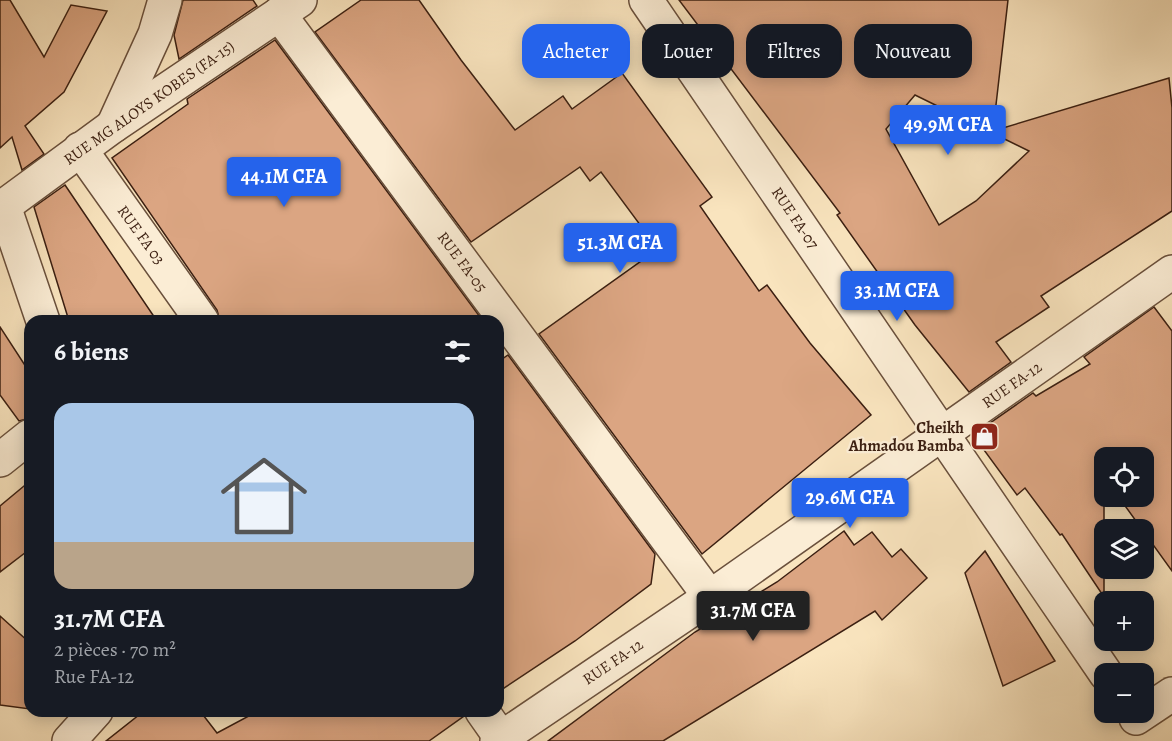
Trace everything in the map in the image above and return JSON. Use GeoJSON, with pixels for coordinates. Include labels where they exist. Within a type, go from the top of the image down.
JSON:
{"type":"FeatureCollection","features":[{"type":"Feature","properties":{"kind":"street"},"geometry":{"type":"LineString","coordinates":[[113,126],[155,34],[165,0]]}},
{"type":"Feature","properties":{"kind":"street","name":"RUE FA-07"},"geometry":{"type":"LineString","coordinates":[[646,0],[1098,663]]}},
{"type":"Feature","properties":{"kind":"street","name":"RUE MG ALOYS KOBES (FA-15)"},"geometry":{"type":"LineString","coordinates":[[2,207],[113,126],[289,7]]}},
{"type":"Feature","properties":{"kind":"street","name":"RUE FA-05"},"geometry":{"type":"LineString","coordinates":[[289,7],[710,597]]}},
{"type":"Feature","properties":{"kind":"street","name":"RUE FA 03"},"geometry":{"type":"LineString","coordinates":[[80,149],[198,315]]}},
{"type":"Feature","properties":{"kind":"street"},"geometry":{"type":"LineString","coordinates":[[2,207],[41,315]]}},
{"type":"Feature","properties":{"kind":"street","name":"RUE FA-12"},"geometry":{"type":"LineString","coordinates":[[499,740],[710,597],[1172,272]]}},
{"type":"Feature","properties":{"kind":"street"},"geometry":{"type":"LineString","coordinates":[[0,460],[24,441]]}},
{"type":"Feature","properties":{"kind":"street"},"geometry":{"type":"LineString","coordinates":[[1140,724],[1172,694]]}},
{"type":"Feature","properties":{"kind":"street"},"geometry":{"type":"LineString","coordinates":[[69,741],[91,717]]}},
{"type":"Feature","properties":{"kind":"street"},"geometry":{"type":"LineString","coordinates":[[486,717],[499,740]]}},
{"type":"Feature","properties":{"kind":"building"},"geometry":{"type":"Polygon","coordinates":[[[0,0],[10,0],[44,57],[71,5],[107,11],[64,92],[25,126],[44,154],[22,170],[12,137],[0,148],[0,0]]]}},
{"type":"Feature","properties":{"kind":"building"},"geometry":{"type":"Polygon","coordinates":[[[183,0],[253,0],[257,6],[179,59],[174,35],[183,0]]]}},
{"type":"Feature","properties":{"kind":"building"},"geometry":{"type":"Polygon","coordinates":[[[361,0],[419,0],[461,60],[515,130],[563,96],[572,109],[615,78],[626,78],[712,197],[700,206],[759,291],[767,285],[810,343],[871,415],[702,554],[539,334],[658,249],[601,172],[590,181],[580,167],[471,242],[315,32],[361,0]]]}},
{"type":"Feature","properties":{"kind":"building"},"geometry":{"type":"Polygon","coordinates":[[[679,0],[1008,0],[993,131],[1169,78],[1172,108],[1172,211],[1041,296],[1049,307],[996,342],[1011,362],[969,392],[915,325],[837,215],[840,213],[734,73],[734,24],[697,24],[679,0]],[[915,95],[886,129],[939,225],[976,201],[1029,151],[915,95]]]}},
{"type":"Feature","properties":{"kind":"building"},"geometry":{"type":"Polygon","coordinates":[[[275,40],[479,315],[218,315],[112,158],[188,104],[187,99],[275,40]]]}},
{"type":"Feature","properties":{"kind":"building"},"geometry":{"type":"Polygon","coordinates":[[[65,185],[153,315],[67,315],[34,207],[65,185]]]}},
{"type":"Feature","properties":{"kind":"building"},"geometry":{"type":"Polygon","coordinates":[[[1154,307],[1172,331],[1172,571],[1154,546],[1154,519],[1135,519],[1126,507],[1154,507],[1154,447],[1094,447],[1094,507],[1104,507],[1104,519],[1094,519],[1094,579],[1104,579],[1104,591],[1100,591],[1062,534],[1060,535],[1025,488],[1017,495],[973,435],[1033,393],[1036,396],[1090,364],[1084,357],[1154,307]]]}},
{"type":"Feature","properties":{"kind":"building"},"geometry":{"type":"Polygon","coordinates":[[[0,327],[24,364],[24,420],[19,421],[0,395],[0,327]]]}},
{"type":"Feature","properties":{"kind":"building"},"geometry":{"type":"Polygon","coordinates":[[[508,355],[655,554],[651,584],[575,641],[504,688],[504,358],[508,355]]]}},
{"type":"Feature","properties":{"kind":"building"},"geometry":{"type":"Polygon","coordinates":[[[24,486],[24,554],[0,572],[0,506],[24,486]]]}},
{"type":"Feature","properties":{"kind":"building"},"geometry":{"type":"Polygon","coordinates":[[[844,531],[854,545],[872,532],[892,557],[901,549],[927,578],[882,620],[875,611],[663,741],[548,741],[695,632],[777,582],[844,531]]]}},
{"type":"Feature","properties":{"kind":"building"},"geometry":{"type":"Polygon","coordinates":[[[985,551],[1055,661],[1003,686],[965,573],[985,551]]]}},
{"type":"Feature","properties":{"kind":"building"},"geometry":{"type":"Polygon","coordinates":[[[0,616],[24,638],[24,708],[0,705],[0,616]]]}},
{"type":"Feature","properties":{"kind":"building"},"geometry":{"type":"Polygon","coordinates":[[[136,717],[205,717],[217,733],[247,717],[463,717],[429,741],[106,741],[136,717]]]}},
{"type":"Feature","properties":{"kind":"place","name":"Cheikh Ahmadou Bamba"},"geometry":{"type":"Point","coordinates":[985,437]}}]}
